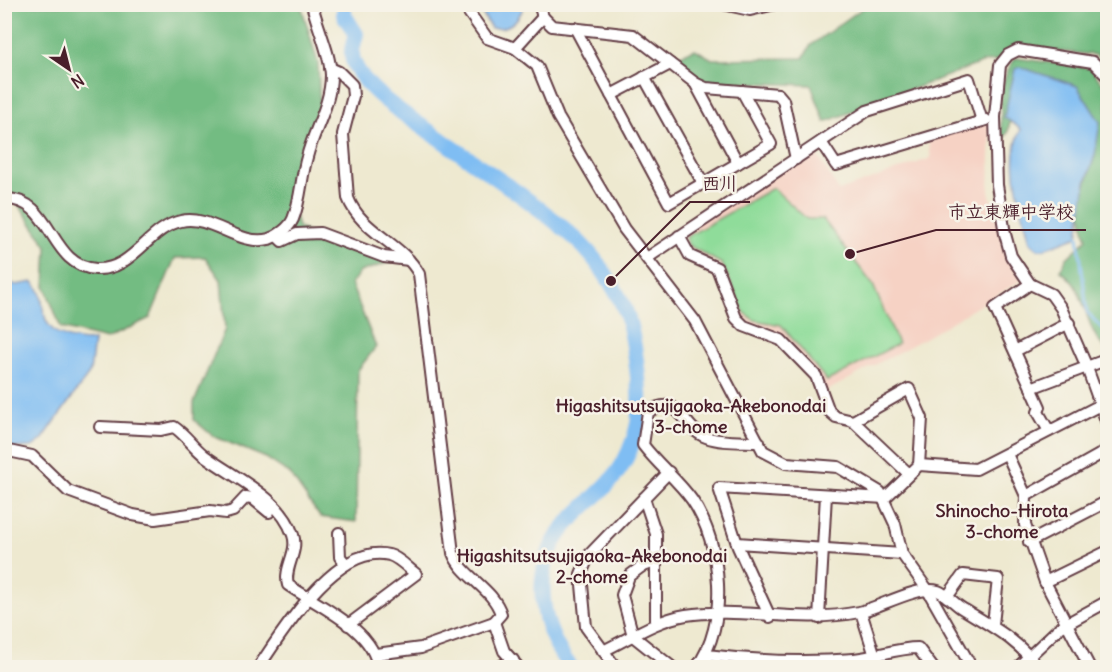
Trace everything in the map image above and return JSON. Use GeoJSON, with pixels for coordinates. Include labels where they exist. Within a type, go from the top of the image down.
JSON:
{"type":"FeatureCollection","features":[{"type":"Feature","properties":{"kind":"street"},"geometry":{"type":"LineString","coordinates":[[4,199],[26,203],[40,214],[62,251],[75,263],[96,269],[114,266],[131,257],[153,235],[168,225],[183,220],[202,222],[251,239],[267,240],[277,236],[292,222],[307,157],[329,99],[330,68],[312,4]]}},
{"type":"Feature","properties":{"kind":"street"},"geometry":{"type":"LineString","coordinates":[[463,4],[487,38],[515,48],[537,66],[558,117],[624,229],[695,321],[763,451],[786,463],[837,467],[880,492],[885,498],[902,554],[927,589],[972,668]]}},
{"type":"Feature","properties":{"kind":"street"},"geometry":{"type":"LineString","coordinates":[[539,4],[543,16],[552,26],[633,35],[695,83],[706,88],[777,94],[783,100],[796,159]]}},
{"type":"Feature","properties":{"kind":"street"},"geometry":{"type":"LineString","coordinates":[[723,4],[750,10],[775,4]]}},
{"type":"Feature","properties":{"kind":"street"},"geometry":{"type":"LineString","coordinates":[[515,48],[543,16]]}},
{"type":"Feature","properties":{"kind":"street"},"geometry":{"type":"LineString","coordinates":[[575,28],[669,203],[771,144],[742,91]]}},
{"type":"Feature","properties":{"kind":"street"},"geometry":{"type":"LineString","coordinates":[[1107,77],[1093,62],[1018,50],[1008,55],[1000,65],[995,117],[997,185],[1011,256],[1030,284],[1051,294],[1069,323],[1104,403],[1107,426]]}},
{"type":"Feature","properties":{"kind":"street"},"geometry":{"type":"LineString","coordinates":[[611,94],[670,64]]}},
{"type":"Feature","properties":{"kind":"street"},"geometry":{"type":"LineString","coordinates":[[330,68],[339,72],[352,85],[353,96],[342,134],[348,198],[351,207],[359,219],[412,261],[419,274],[453,553],[458,565],[484,588],[501,614],[494,622],[421,648],[376,654]]}},
{"type":"Feature","properties":{"kind":"street"},"geometry":{"type":"LineString","coordinates":[[644,77],[703,183]]}},
{"type":"Feature","properties":{"kind":"street"},"geometry":{"type":"LineString","coordinates":[[647,258],[867,111],[969,79],[982,121]]}},
{"type":"Feature","properties":{"kind":"street"},"geometry":{"type":"LineString","coordinates":[[695,83],[738,163]]}},
{"type":"Feature","properties":{"kind":"street"},"geometry":{"type":"LineString","coordinates":[[821,142],[836,165],[995,117]]}},
{"type":"Feature","properties":{"kind":"street"},"geometry":{"type":"LineString","coordinates":[[277,236],[282,241],[297,234],[320,233],[384,257],[412,261]]}},
{"type":"Feature","properties":{"kind":"street"},"geometry":{"type":"LineString","coordinates":[[679,236],[690,256],[717,268],[736,318],[744,326],[781,340],[816,376],[829,411],[836,417],[853,421],[908,473]]}},
{"type":"Feature","properties":{"kind":"street"},"geometry":{"type":"LineString","coordinates":[[1030,284],[995,308],[1040,407],[1038,412],[1049,431]]}},
{"type":"Feature","properties":{"kind":"street"},"geometry":{"type":"LineString","coordinates":[[1015,351],[1069,323]]}},
{"type":"Feature","properties":{"kind":"street"},"geometry":{"type":"LineString","coordinates":[[1031,388],[1107,359]]}},
{"type":"Feature","properties":{"kind":"street"},"geometry":{"type":"LineString","coordinates":[[853,421],[909,389],[922,418],[919,465]]}},
{"type":"Feature","properties":{"kind":"street"},"geometry":{"type":"LineString","coordinates":[[885,498],[908,473],[919,465],[976,470],[1104,403]]}},
{"type":"Feature","properties":{"kind":"street"},"geometry":{"type":"LineString","coordinates":[[696,668],[706,655],[717,615],[716,569],[711,536],[693,501],[643,445],[648,412],[660,405],[672,406],[706,437],[759,442]]}},
{"type":"Feature","properties":{"kind":"street"},"geometry":{"type":"LineString","coordinates":[[100,427],[161,430],[174,428],[204,455],[253,488],[284,515],[294,536],[294,548],[286,576],[288,585],[361,636],[376,654],[378,668]]}},
{"type":"Feature","properties":{"kind":"street"},"geometry":{"type":"LineString","coordinates":[[4,450],[32,456],[68,491],[133,515],[155,519],[210,512],[226,513],[233,511],[246,497],[252,498],[291,531]]}},
{"type":"Feature","properties":{"kind":"street"},"geometry":{"type":"LineString","coordinates":[[1026,496],[1107,450]]}},
{"type":"Feature","properties":{"kind":"street"},"geometry":{"type":"LineString","coordinates":[[1007,454],[1026,496],[1025,525],[1029,542],[1045,582],[1090,668]]}},
{"type":"Feature","properties":{"kind":"street"},"geometry":{"type":"LineString","coordinates":[[616,668],[584,621],[581,574],[589,555],[669,472]]}},
{"type":"Feature","properties":{"kind":"street"},"geometry":{"type":"LineString","coordinates":[[770,617],[737,543],[719,488],[885,498]]}},
{"type":"Feature","properties":{"kind":"street"},"geometry":{"type":"LineString","coordinates":[[819,618],[826,495]]}},
{"type":"Feature","properties":{"kind":"street"},"geometry":{"type":"LineString","coordinates":[[644,498],[656,534],[656,623]]}},
{"type":"Feature","properties":{"kind":"street"},"geometry":{"type":"LineString","coordinates":[[1029,542],[1107,501]]}},
{"type":"Feature","properties":{"kind":"street"},"geometry":{"type":"LineString","coordinates":[[339,533],[340,557],[346,564]]}},
{"type":"Feature","properties":{"kind":"street"},"geometry":{"type":"LineString","coordinates":[[737,543],[902,554]]}},
{"type":"Feature","properties":{"kind":"street"},"geometry":{"type":"LineString","coordinates":[[1045,582],[1107,551]]}},
{"type":"Feature","properties":{"kind":"street"},"geometry":{"type":"LineString","coordinates":[[258,668],[308,599],[346,564],[360,556],[390,555],[416,574],[348,625]]}},
{"type":"Feature","properties":{"kind":"street"},"geometry":{"type":"LineString","coordinates":[[657,561],[629,576],[622,595],[633,636],[673,668]]}},
{"type":"Feature","properties":{"kind":"street"},"geometry":{"type":"LineString","coordinates":[[947,597],[963,575],[999,579],[993,624]]}},
{"type":"Feature","properties":{"kind":"street"},"geometry":{"type":"LineString","coordinates":[[603,651],[656,623],[687,615],[819,618],[861,612],[927,589],[940,591],[993,624],[1030,656],[1038,668]]}},
{"type":"Feature","properties":{"kind":"street"},"geometry":{"type":"LineString","coordinates":[[1017,668],[1066,624],[1106,605]]}},
{"type":"Feature","properties":{"kind":"street"},"geometry":{"type":"LineString","coordinates":[[861,612],[875,656],[882,668]]}},
{"type":"Feature","properties":{"kind":"street"},"geometry":{"type":"LineString","coordinates":[[494,622],[504,651],[516,664]]}},
{"type":"Feature","properties":{"kind":"street"},"geometry":{"type":"LineString","coordinates":[[706,655],[832,664],[902,648],[918,648],[933,668]]}},
{"type":"Feature","properties":{"kind":"street"},"geometry":{"type":"LineString","coordinates":[[497,668],[516,664]]}},
{"type":"Feature","properties":{"kind":"shaded area"},"geometry":{"type":"Polygon","coordinates":[[[984,121],[991,124],[989,191],[1006,257],[1022,280],[923,339],[823,393],[818,378],[778,332],[754,325],[742,317],[719,264],[689,250],[682,232],[815,151],[839,191],[931,158],[928,141],[984,121]]]}},
{"type":"Feature","properties":{"kind":"green space"},"geometry":{"type":"Polygon","coordinates":[[[5,5],[301,5],[318,63],[320,111],[295,168],[290,197],[298,227],[334,247],[396,260],[360,272],[351,284],[376,347],[358,370],[356,522],[320,517],[290,474],[266,458],[213,436],[194,420],[194,403],[225,329],[221,280],[205,257],[175,258],[150,318],[107,339],[61,328],[45,287],[47,246],[5,185],[5,5]]]}},
{"type":"Feature","properties":{"kind":"green space"},"geometry":{"type":"Polygon","coordinates":[[[867,5],[1107,5],[1107,69],[1096,55],[1014,47],[996,61],[984,62],[825,122],[811,85],[696,81],[678,56],[695,49],[712,59],[803,58],[811,45],[867,5]]]}},
{"type":"Feature","properties":{"kind":"green space"},"geometry":{"type":"Polygon","coordinates":[[[1016,58],[1090,68],[1107,89],[1107,350],[1093,331],[1076,288],[1060,271],[1066,259],[1087,239],[1082,207],[1095,155],[1004,117],[1010,121],[1008,132],[1002,141],[1001,97],[1005,76],[1016,58]]]}},
{"type":"Feature","properties":{"kind":"green space"},"geometry":{"type":"Polygon","coordinates":[[[773,188],[807,219],[823,219],[873,285],[898,344],[827,381],[781,325],[754,320],[744,312],[722,264],[688,245],[686,237],[773,188]]]}},
{"type":"Feature","properties":{"kind":"water"},"geometry":{"type":"Polygon","coordinates":[[[477,5],[524,5],[516,20],[508,26],[491,28],[477,5]]]}},
{"type":"Feature","properties":{"kind":"water"},"geometry":{"type":"Polygon","coordinates":[[[1020,67],[1077,86],[1100,122],[1095,155],[1086,182],[1078,236],[1044,249],[1038,249],[1030,242],[1016,186],[1016,143],[1021,129],[1004,117],[1015,69],[1020,67]]]}},
{"type":"Feature","properties":{"kind":"water"},"geometry":{"type":"Polygon","coordinates":[[[4,280],[16,285],[33,282],[40,293],[44,313],[51,328],[63,336],[94,341],[90,372],[42,440],[32,447],[13,448],[5,439],[4,280]]]}},
{"type":"Feature","properties":{"kind":"waterway"},"geometry":{"type":"LineString","coordinates":[[344,4],[344,15],[356,34],[352,57],[359,72],[368,83],[392,105],[522,196],[577,240],[605,274],[626,314],[636,358],[639,389],[639,415],[634,439],[618,471],[563,529],[546,563],[543,581],[546,618],[560,652],[571,668]]}},
{"type":"Feature","properties":{"kind":"waterway"},"geometry":{"type":"LineString","coordinates":[[1078,236],[1087,312],[1108,335]]}},
{"type":"Feature","properties":{"kind":"place","name":"市立東輝中学校"},"geometry":{"type":"Point","coordinates":[850,254]}},
{"type":"Feature","properties":{"kind":"place","name":"西川"},"geometry":{"type":"Point","coordinates":[611,281]}},
{"type":"Feature","properties":{"kind":"district","name":"Higashitsutsujigaoka-Akebonodai 3-chome"},"geometry":{"type":"Point","coordinates":[691,415]}},
{"type":"Feature","properties":{"kind":"district","name":"Shinocho-Hirota 3-chome"},"geometry":{"type":"Point","coordinates":[1002,520]}},
{"type":"Feature","properties":{"kind":"district","name":"Higashitsutsujigaoka-Akebonodai 2-chome"},"geometry":{"type":"Point","coordinates":[592,565]}}]}
